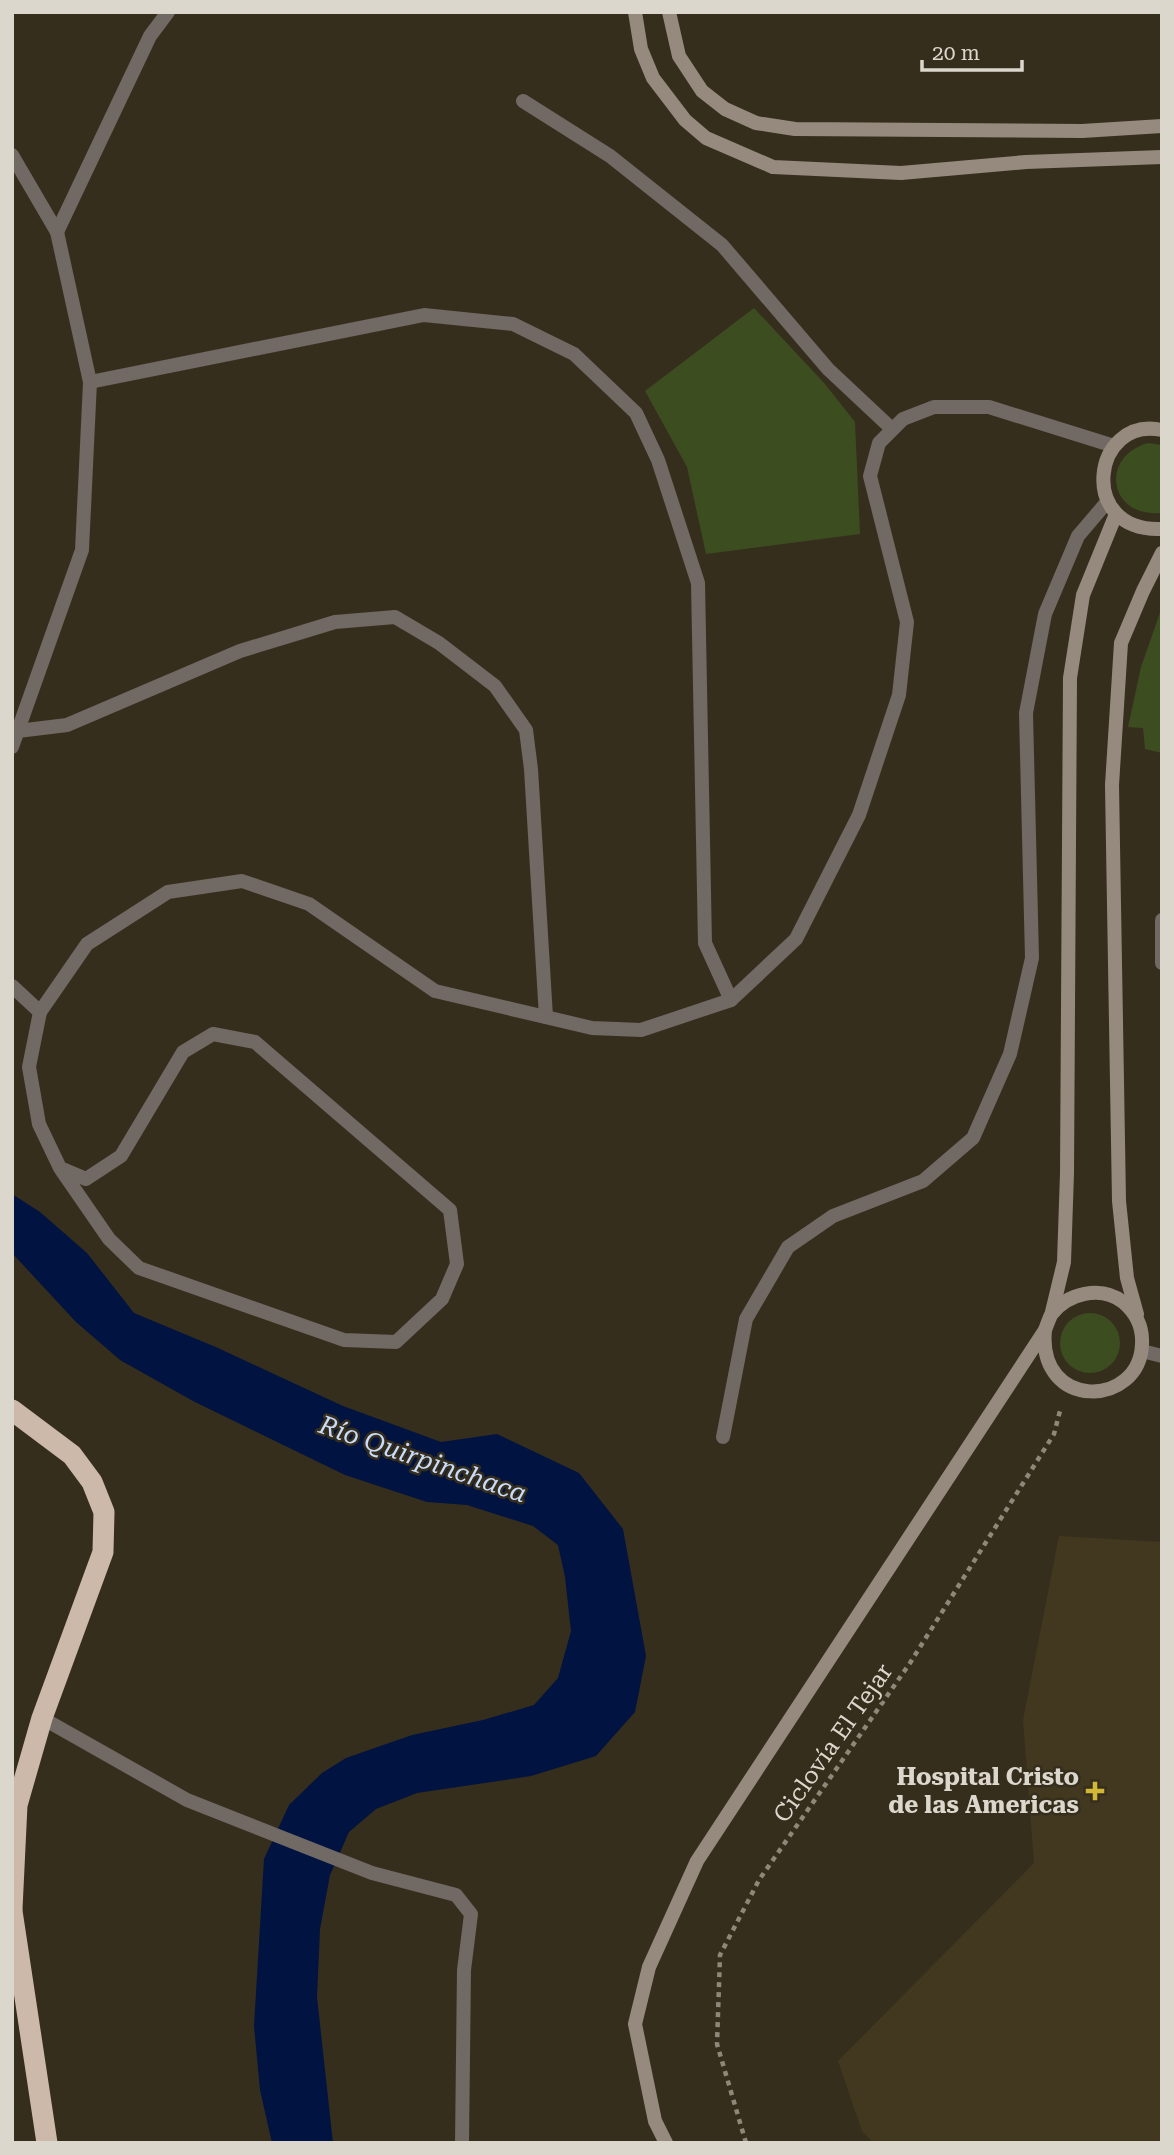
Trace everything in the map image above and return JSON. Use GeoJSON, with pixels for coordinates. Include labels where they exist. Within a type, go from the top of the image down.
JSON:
{"type":"FeatureCollection","features":[{"type":"Feature","properties":{"kind":"highway"},"geometry":{"type":"LineString","coordinates":[[12,1410],[72,1455],[92,1482],[104,1512],[103,1552],[42,1718],[17,1805],[12,1910],[47,2143]]}},
{"type":"Feature","properties":{"kind":"street"},"geometry":{"type":"LineString","coordinates":[[57,232],[150,36],[168,12]]}},
{"type":"Feature","properties":{"kind":"street"},"geometry":{"type":"LineString","coordinates":[[635,12],[641,49],[653,78],[685,120],[706,138],[773,167],[901,173],[1026,162],[1162,157]]}},
{"type":"Feature","properties":{"kind":"street"},"geometry":{"type":"LineString","coordinates":[[669,12],[679,56],[702,91],[725,109],[756,123],[795,129],[1082,131],[1162,126]]}},
{"type":"Feature","properties":{"kind":"street"},"geometry":{"type":"LineString","coordinates":[[523,102],[610,156],[722,245],[828,369],[892,429]]}},
{"type":"Feature","properties":{"kind":"street"},"geometry":{"type":"LineString","coordinates":[[12,155],[57,232],[90,382],[82,550],[12,747]]}},
{"type":"Feature","properties":{"kind":"street"},"geometry":{"type":"LineString","coordinates":[[90,382],[424,315],[513,324],[573,354],[636,413],[658,460],[698,583],[705,943],[731,1000]]}},
{"type":"Feature","properties":{"kind":"street"},"geometry":{"type":"LineString","coordinates":[[60,1168],[86,1180],[121,1156],[183,1052],[212,1034],[255,1042],[450,1210],[457,1264],[443,1299],[396,1342],[344,1340],[139,1268],[109,1239],[60,1168],[39,1124],[29,1067],[40,1012],[87,944],[169,892],[242,881],[309,904],[435,991],[592,1028],[641,1030],[731,1000],[796,939],[859,815],[899,695],[907,622],[870,476],[879,443],[904,419],[934,407],[989,407],[1114,446]]}},
{"type":"Feature","properties":{"kind":"street"},"geometry":{"type":"LineString","coordinates":[[1160,428],[1140,430],[1125,436],[1106,458],[1102,473],[1107,502],[1116,514],[1129,524],[1144,529],[1162,529]]}},
{"type":"Feature","properties":{"kind":"street"},"geometry":{"type":"LineString","coordinates":[[723,1437],[746,1318],[788,1247],[833,1216],[923,1181],[973,1138],[1010,1054],[1032,958],[1026,713],[1045,614],[1078,536],[1107,502]]}},
{"type":"Feature","properties":{"kind":"street"},"geometry":{"type":"LineString","coordinates":[[666,2143],[655,2121],[635,2024],[649,1967],[697,1861],[1045,1330],[1051,1315],[1064,1262],[1070,678],[1083,595],[1116,514]]}},
{"type":"Feature","properties":{"kind":"street"},"geometry":{"type":"LineString","coordinates":[[1045,1330],[1043,1346],[1055,1375],[1068,1385],[1083,1391],[1098,1392],[1114,1387],[1128,1378],[1137,1366],[1142,1351],[1143,1336],[1127,1278],[1119,1201],[1112,785],[1121,643],[1162,553]]}},
{"type":"Feature","properties":{"kind":"street"},"geometry":{"type":"LineString","coordinates":[[18,731],[67,725],[252,647],[335,622],[395,617],[439,643],[495,686],[526,730],[531,769],[546,1017]]}},
{"type":"Feature","properties":{"kind":"street"},"geometry":{"type":"LineString","coordinates":[[1162,920],[1162,963]]}},
{"type":"Feature","properties":{"kind":"street"},"geometry":{"type":"LineString","coordinates":[[12,986],[40,1012]]}},
{"type":"Feature","properties":{"kind":"street"},"geometry":{"type":"LineString","coordinates":[[1051,1315],[1074,1296],[1098,1293],[1119,1300],[1131,1309],[1139,1323]]}},
{"type":"Feature","properties":{"kind":"street"},"geometry":{"type":"LineString","coordinates":[[1142,1351],[1162,1356]]}},
{"type":"Feature","properties":{"kind":"street"},"geometry":{"type":"LineString","coordinates":[[42,1718],[187,1800],[373,1874],[456,1895],[471,1914],[464,1969],[462,2143]]}},
{"type":"Feature","properties":{"kind":"path","name":"Ciclovía El Tejar"},"geometry":{"type":"LineString","coordinates":[[746,2143],[716,2044],[720,1955],[760,1880],[910,1663],[1054,1434],[1068,1385]]}},
{"type":"Feature","properties":{"kind":"shaded area","name":"Hospital Cristo de las Americas"},"geometry":{"type":"Polygon","coordinates":[[[1059,1536],[1162,1542],[1162,2143],[874,2143],[862,2131],[838,2061],[1034,1863],[1023,1720],[1059,1536]]]}},
{"type":"Feature","properties":{"kind":"green space"},"geometry":{"type":"Polygon","coordinates":[[[754,308],[825,384],[855,422],[860,534],[706,554],[687,467],[645,391],[754,308]]]}},
{"type":"Feature","properties":{"kind":"green space"},"geometry":{"type":"Polygon","coordinates":[[[1148,443],[1162,445],[1160,513],[1143,512],[1130,506],[1116,485],[1122,460],[1132,450],[1148,443]]]}},
{"type":"Feature","properties":{"kind":"green space"},"geometry":{"type":"Polygon","coordinates":[[[1162,607],[1162,753],[1145,749],[1143,728],[1128,727],[1141,667],[1162,607]]]}},
{"type":"Feature","properties":{"kind":"green space"},"geometry":{"type":"Polygon","coordinates":[[[1084,1313],[1096,1313],[1115,1326],[1120,1343],[1118,1355],[1107,1368],[1096,1373],[1084,1373],[1065,1360],[1060,1349],[1060,1337],[1073,1318],[1084,1313]]]}},
{"type":"Feature","properties":{"kind":"water","name":"Río Quirpinchaca"},"geometry":{"type":"Polygon","coordinates":[[[12,1194],[40,1212],[87,1253],[134,1313],[218,1348],[343,1406],[441,1442],[497,1434],[579,1473],[623,1529],[646,1656],[635,1712],[596,1756],[531,1776],[417,1793],[376,1809],[349,1832],[330,1875],[320,1929],[317,1997],[333,2143],[272,2143],[260,2090],[254,2026],[264,1859],[289,1805],[322,1773],[346,1758],[412,1735],[483,1720],[534,1705],[558,1678],[571,1631],[565,1577],[558,1545],[533,1526],[467,1505],[427,1502],[345,1475],[193,1401],[120,1360],[76,1322],[12,1253],[12,1194]]]}},
{"type":"Feature","properties":{"kind":"place","name":"Hospital Cristo de las Americas"},"geometry":{"type":"Point","coordinates":[1095,1791]}}]}
